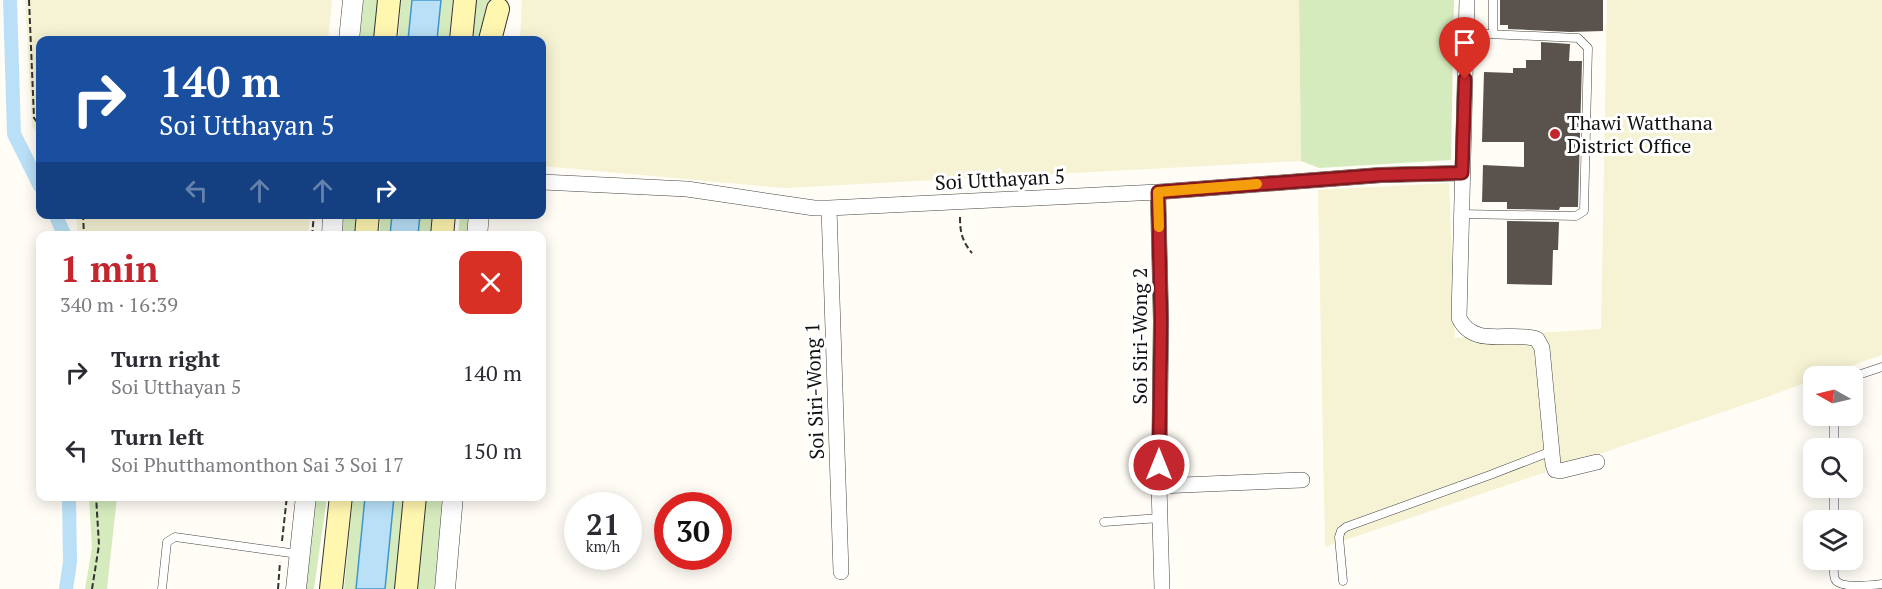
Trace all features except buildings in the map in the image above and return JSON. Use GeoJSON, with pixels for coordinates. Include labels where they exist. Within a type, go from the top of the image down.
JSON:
{"type":"FeatureCollection","features":[{"type":"Feature","properties":{"kind":"main road"},"geometry":{"type":"LineString","coordinates":[[385,36],[389,0]]}},
{"type":"Feature","properties":{"kind":"main road"},"geometry":{"type":"LineString","coordinates":[[461,36],[465,0]]}},
{"type":"Feature","properties":{"kind":"main road"},"geometry":{"type":"LineString","coordinates":[[491,36],[499,4]]}},
{"type":"Feature","properties":{"kind":"main road"},"geometry":{"type":"LineString","coordinates":[[331,589],[340,501]]}},
{"type":"Feature","properties":{"kind":"main road"},"geometry":{"type":"LineString","coordinates":[[406,589],[415,501]]}},
{"type":"Feature","properties":{"kind":"street"},"geometry":{"type":"LineString","coordinates":[[349,36],[353,0]]}},
{"type":"Feature","properties":{"kind":"street"},"geometry":{"type":"LineString","coordinates":[[1467,0],[1459,318],[1463,327],[1470,333],[1482,336],[1536,339],[1542,348],[1555,470],[1560,471],[1597,462]]}},
{"type":"Feature","properties":{"kind":"street"},"geometry":{"type":"LineString","coordinates":[[495,36],[499,4]]}},
{"type":"Feature","properties":{"kind":"street","name":"Soi Utthayan 5"},"geometry":{"type":"LineString","coordinates":[[546,182],[687,189],[813,208],[829,208],[1158,192],[1381,175],[1462,173]]}},
{"type":"Feature","properties":{"kind":"street","name":"Soi Siri-Wong 2"},"geometry":{"type":"LineString","coordinates":[[1158,192],[1161,321],[1159,486],[1161,589]]}},
{"type":"Feature","properties":{"kind":"street","name":"Soi Siri-Wong 1"},"geometry":{"type":"LineString","coordinates":[[829,208],[841,572]]}},
{"type":"Feature","properties":{"kind":"street"},"geometry":{"type":"LineString","coordinates":[[1159,486],[1302,480]]}},
{"type":"Feature","properties":{"kind":"street"},"geometry":{"type":"LineString","coordinates":[[296,589],[305,501]]}},
{"type":"Feature","properties":{"kind":"street"},"geometry":{"type":"LineString","coordinates":[[444,589],[453,501]]}},
{"type":"Feature","properties":{"kind":"lane"},"geometry":{"type":"LineString","coordinates":[[1493,0],[1493,34]]}},
{"type":"Feature","properties":{"kind":"lane"},"geometry":{"type":"LineString","coordinates":[[1461,214],[1576,216],[1584,211],[1588,48],[1578,38],[1467,33]]}},
{"type":"Feature","properties":{"kind":"lane"},"geometry":{"type":"LineString","coordinates":[[1863,373],[1882,367]]}},
{"type":"Feature","properties":{"kind":"lane"},"geometry":{"type":"LineString","coordinates":[[1342,581],[1339,537],[1346,526],[1552,451]]}},
{"type":"Feature","properties":{"kind":"lane"},"geometry":{"type":"LineString","coordinates":[[1104,522],[1160,518]]}},
{"type":"Feature","properties":{"kind":"lane"},"geometry":{"type":"LineString","coordinates":[[162,589],[167,542],[175,537],[300,554]]}},
{"type":"Feature","properties":{"kind":"lane"},"geometry":{"type":"LineString","coordinates":[[1834,570],[1834,578],[1844,586],[1882,585]]}},
{"type":"Feature","properties":{"kind":"path"},"geometry":{"type":"LineString","coordinates":[[29,0],[34,118],[36,121]]}},
{"type":"Feature","properties":{"kind":"path"},"geometry":{"type":"LineString","coordinates":[[960,202],[960,232],[972,253]]}},
{"type":"Feature","properties":{"kind":"path"},"geometry":{"type":"LineString","coordinates":[[92,589],[99,546],[96,501]]}},
{"type":"Feature","properties":{"kind":"shaded area"},"geometry":{"type":"Polygon","coordinates":[[[25,0],[332,0],[328,36],[36,36],[36,132],[32,126],[25,0]]]}},
{"type":"Feature","properties":{"kind":"shaded area"},"geometry":{"type":"Polygon","coordinates":[[[522,0],[1299,0],[1301,161],[784,188],[546,166],[546,36],[520,36],[522,0]]]}},
{"type":"Feature","properties":{"kind":"shaded area"},"geometry":{"type":"Polygon","coordinates":[[[1607,0],[1882,0],[1882,355],[1851,366],[1803,366],[1803,384],[1325,547],[1318,190],[1449,183],[1455,338],[1601,329],[1607,0]]]}},
{"type":"Feature","properties":{"kind":"shaded area"},"geometry":{"type":"Polygon","coordinates":[[[76,219],[310,219],[308,231],[78,231],[76,219]]]}},
{"type":"Feature","properties":{"kind":"green space"},"geometry":{"type":"Polygon","coordinates":[[[361,0],[381,0],[377,36],[358,36],[361,0]]]}},
{"type":"Feature","properties":{"kind":"green space"},"geometry":{"type":"Polygon","coordinates":[[[401,0],[412,0],[408,36],[398,36],[401,0]]]}},
{"type":"Feature","properties":{"kind":"green space"},"geometry":{"type":"Polygon","coordinates":[[[441,0],[453,0],[449,36],[437,36],[441,0]]]}},
{"type":"Feature","properties":{"kind":"green space"},"geometry":{"type":"Polygon","coordinates":[[[474,0],[493,0],[486,36],[470,36],[474,0]]]}},
{"type":"Feature","properties":{"kind":"green space"},"geometry":{"type":"Polygon","coordinates":[[[1299,0],[1454,0],[1451,160],[1319,168],[1301,161],[1299,0]]]}},
{"type":"Feature","properties":{"kind":"green space"},"geometry":{"type":"Polygon","coordinates":[[[341,219],[359,219],[357,231],[339,231],[341,219]]]}},
{"type":"Feature","properties":{"kind":"green space"},"geometry":{"type":"Polygon","coordinates":[[[381,219],[392,219],[390,231],[379,231],[381,219]]]}},
{"type":"Feature","properties":{"kind":"green space"},"geometry":{"type":"Polygon","coordinates":[[[420,219],[433,219],[431,231],[418,231],[420,219]]]}},
{"type":"Feature","properties":{"kind":"green space"},"geometry":{"type":"Polygon","coordinates":[[[460,219],[472,219],[470,231],[458,231],[460,219]]]}},
{"type":"Feature","properties":{"kind":"green space"},"geometry":{"type":"Polygon","coordinates":[[[89,501],[117,501],[107,589],[85,589],[92,548],[89,501]]]}},
{"type":"Feature","properties":{"kind":"green space"},"geometry":{"type":"Polygon","coordinates":[[[313,501],[326,501],[314,589],[304,589],[313,501]]]}},
{"type":"Feature","properties":{"kind":"green space"},"geometry":{"type":"Polygon","coordinates":[[[353,501],[365,501],[356,589],[344,589],[353,501]]]}},
{"type":"Feature","properties":{"kind":"green space"},"geometry":{"type":"Polygon","coordinates":[[[394,501],[406,501],[396,589],[385,589],[394,501]]]}},
{"type":"Feature","properties":{"kind":"green space"},"geometry":{"type":"Polygon","coordinates":[[[426,501],[444,501],[435,589],[417,589],[426,501]]]}},
{"type":"Feature","properties":{"kind":"water"},"geometry":{"type":"Polygon","coordinates":[[[412,0],[441,0],[437,36],[408,36],[412,0]]]}},
{"type":"Feature","properties":{"kind":"water"},"geometry":{"type":"Polygon","coordinates":[[[392,219],[420,219],[418,231],[390,231],[392,219]]]}},
{"type":"Feature","properties":{"kind":"water"},"geometry":{"type":"Polygon","coordinates":[[[365,501],[394,501],[385,589],[356,589],[365,501]]]}},
{"type":"Feature","properties":{"kind":"waterway"},"geometry":{"type":"LineString","coordinates":[[10,0],[14,134],[36,178]]}},
{"type":"Feature","properties":{"kind":"waterway"},"geometry":{"type":"LineString","coordinates":[[57,219],[63,231]]}},
{"type":"Feature","properties":{"kind":"waterway"},"geometry":{"type":"LineString","coordinates":[[66,589],[70,562],[69,501]]}},
{"type":"Feature","properties":{"kind":"slow traffic"},"geometry":{"type":"LineString","coordinates":[[1159,227],[1158,192],[1257,184]]}},
{"type":"Feature","properties":{"kind":"place","name":"Thawi Watthana District Office"},"geometry":{"type":"Point","coordinates":[1555,134]}},
{"type":"Feature","properties":{"kind":"route"},"geometry":{"type":"LineString","coordinates":[[1159,465],[1161,321],[1158,192],[1381,175],[1462,173],[1465,79]]}}]}
